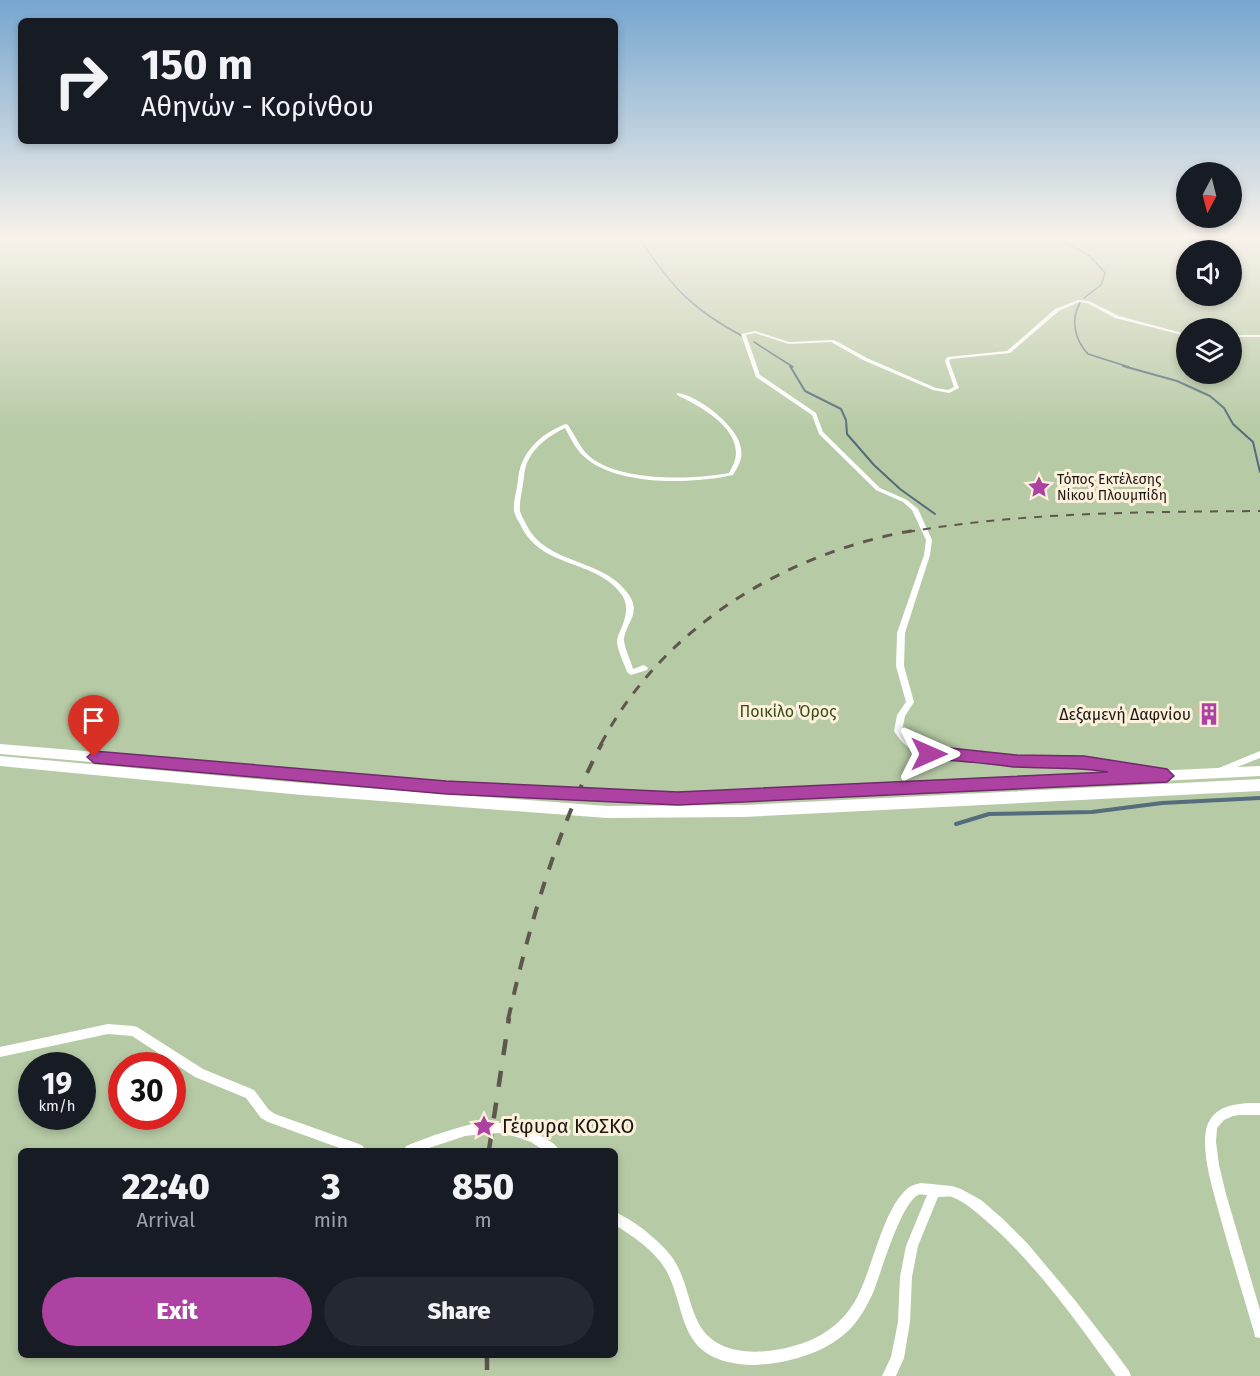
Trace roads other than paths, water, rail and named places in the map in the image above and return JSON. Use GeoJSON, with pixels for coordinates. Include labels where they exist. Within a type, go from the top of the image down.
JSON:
{"type":"FeatureCollection","features":[{"type":"Feature","properties":{"kind":"highway"},"geometry":{"type":"LineString","coordinates":[[0,749],[446,788],[678,799],[1260,771]]}},
{"type":"Feature","properties":{"kind":"highway"},"geometry":{"type":"LineString","coordinates":[[0,761],[302,789],[607,812],[744,811],[1260,784]]}},
{"type":"Feature","properties":{"kind":"street"},"geometry":{"type":"LineString","coordinates":[[1073,303],[1057,310],[1008,352],[949,358],[947,361],[957,388],[949,392],[939,391],[865,359],[832,341],[789,343],[755,332],[743,334],[758,376],[814,414],[821,433],[878,489],[912,505],[926,532],[929,544],[927,555],[901,633],[900,666],[910,702],[898,723],[898,731],[902,737],[929,754],[960,754],[1016,761],[1084,762],[1167,776]]}},
{"type":"Feature","properties":{"kind":"street"},"geometry":{"type":"LineString","coordinates":[[1091,303],[1127,320],[1176,332]]}},
{"type":"Feature","properties":{"kind":"street"},"geometry":{"type":"LineString","coordinates":[[1242,336],[1260,336]]}},
{"type":"Feature","properties":{"kind":"street"},"geometry":{"type":"LineString","coordinates":[[644,668],[631,672],[620,640],[632,614],[627,597],[613,581],[552,554],[526,534],[517,512],[520,467],[552,431],[566,426],[587,457],[617,472],[634,477],[706,478],[731,474],[736,467],[739,454],[738,444],[714,414],[680,394]]}},
{"type":"Feature","properties":{"kind":"street"},"geometry":{"type":"LineString","coordinates":[[1216,773],[1260,754]]}},
{"type":"Feature","properties":{"kind":"street"},"geometry":{"type":"LineString","coordinates":[[0,1052],[108,1029],[133,1031],[199,1073],[250,1094],[265,1114],[272,1118],[354,1148]]}},
{"type":"Feature","properties":{"kind":"street"},"geometry":{"type":"LineString","coordinates":[[1260,1109],[1236,1109],[1218,1118],[1209,1139],[1229,1227],[1260,1332]]}},
{"type":"Feature","properties":{"kind":"street"},"geometry":{"type":"LineString","coordinates":[[415,1148],[447,1135],[496,1125],[513,1129],[549,1148]]}},
{"type":"Feature","properties":{"kind":"street"},"geometry":{"type":"LineString","coordinates":[[618,1220],[653,1245],[669,1263],[679,1281],[693,1326],[702,1341],[720,1354],[757,1358],[793,1353],[827,1339],[848,1321],[867,1292],[890,1230],[903,1205],[914,1191],[924,1188],[958,1193],[1000,1226],[1061,1294],[1124,1376]]}},
{"type":"Feature","properties":{"kind":"street"},"geometry":{"type":"LineString","coordinates":[[889,1376],[897,1358],[904,1322],[906,1277],[912,1246],[934,1191]]}},
{"type":"Feature","properties":{"kind":"waterway"},"geometry":{"type":"LineString","coordinates":[[693,303],[744,337]]}},
{"type":"Feature","properties":{"kind":"waterway"},"geometry":{"type":"LineString","coordinates":[[1080,303],[1075,316],[1075,330],[1088,354],[1129,367]]}},
{"type":"Feature","properties":{"kind":"waterway"},"geometry":{"type":"LineString","coordinates":[[754,342],[793,367]]}},
{"type":"Feature","properties":{"kind":"waterway"},"geometry":{"type":"LineString","coordinates":[[790,366],[805,391],[841,409],[846,420],[847,434],[874,465],[900,489],[935,514]]}},
{"type":"Feature","properties":{"kind":"waterway"},"geometry":{"type":"LineString","coordinates":[[1123,366],[1177,381],[1210,396],[1224,408],[1233,424],[1253,442],[1260,472]]}},
{"type":"Feature","properties":{"kind":"waterway"},"geometry":{"type":"LineString","coordinates":[[956,824],[989,814],[1092,812],[1162,803],[1260,798]]}},
{"type":"Feature","properties":{"kind":"railway"},"geometry":{"type":"LineString","coordinates":[[908,532],[995,520],[1039,517],[1260,511]]}},
{"type":"Feature","properties":{"kind":"railway"},"geometry":{"type":"LineString","coordinates":[[908,532],[916,530]]}},
{"type":"Feature","properties":{"kind":"railway"},"geometry":{"type":"LineString","coordinates":[[601,744],[627,702],[658,664],[694,630],[733,601],[776,576],[821,556],[868,541],[908,532]]}},
{"type":"Feature","properties":{"kind":"railway"},"geometry":{"type":"LineString","coordinates":[[508,1020],[525,949],[546,878],[571,809],[602,743]]}},
{"type":"Feature","properties":{"kind":"railway"},"geometry":{"type":"LineString","coordinates":[[489,1148],[509,1018]]}},
{"type":"Feature","properties":{"kind":"railway"},"geometry":{"type":"LineString","coordinates":[[487,1358],[487,1376]]}},
{"type":"Feature","properties":{"kind":"place","name":"Τόπος Εκτέλεσης Νίκου Πλουμπίδη"},"geometry":{"type":"Point","coordinates":[1039,487]}},
{"type":"Feature","properties":{"kind":"place","name":"Δεξαμενή Δαφνίου"},"geometry":{"type":"Point","coordinates":[1209,714]}},
{"type":"Feature","properties":{"kind":"place","name":"Γέφυρα ΚΟΣΚΟ"},"geometry":{"type":"Point","coordinates":[484,1126]}},
{"type":"Feature","properties":{"kind":"park label","name":"Ποικίλο Όρος"},"geometry":{"type":"Point","coordinates":[788,711]}}]}
